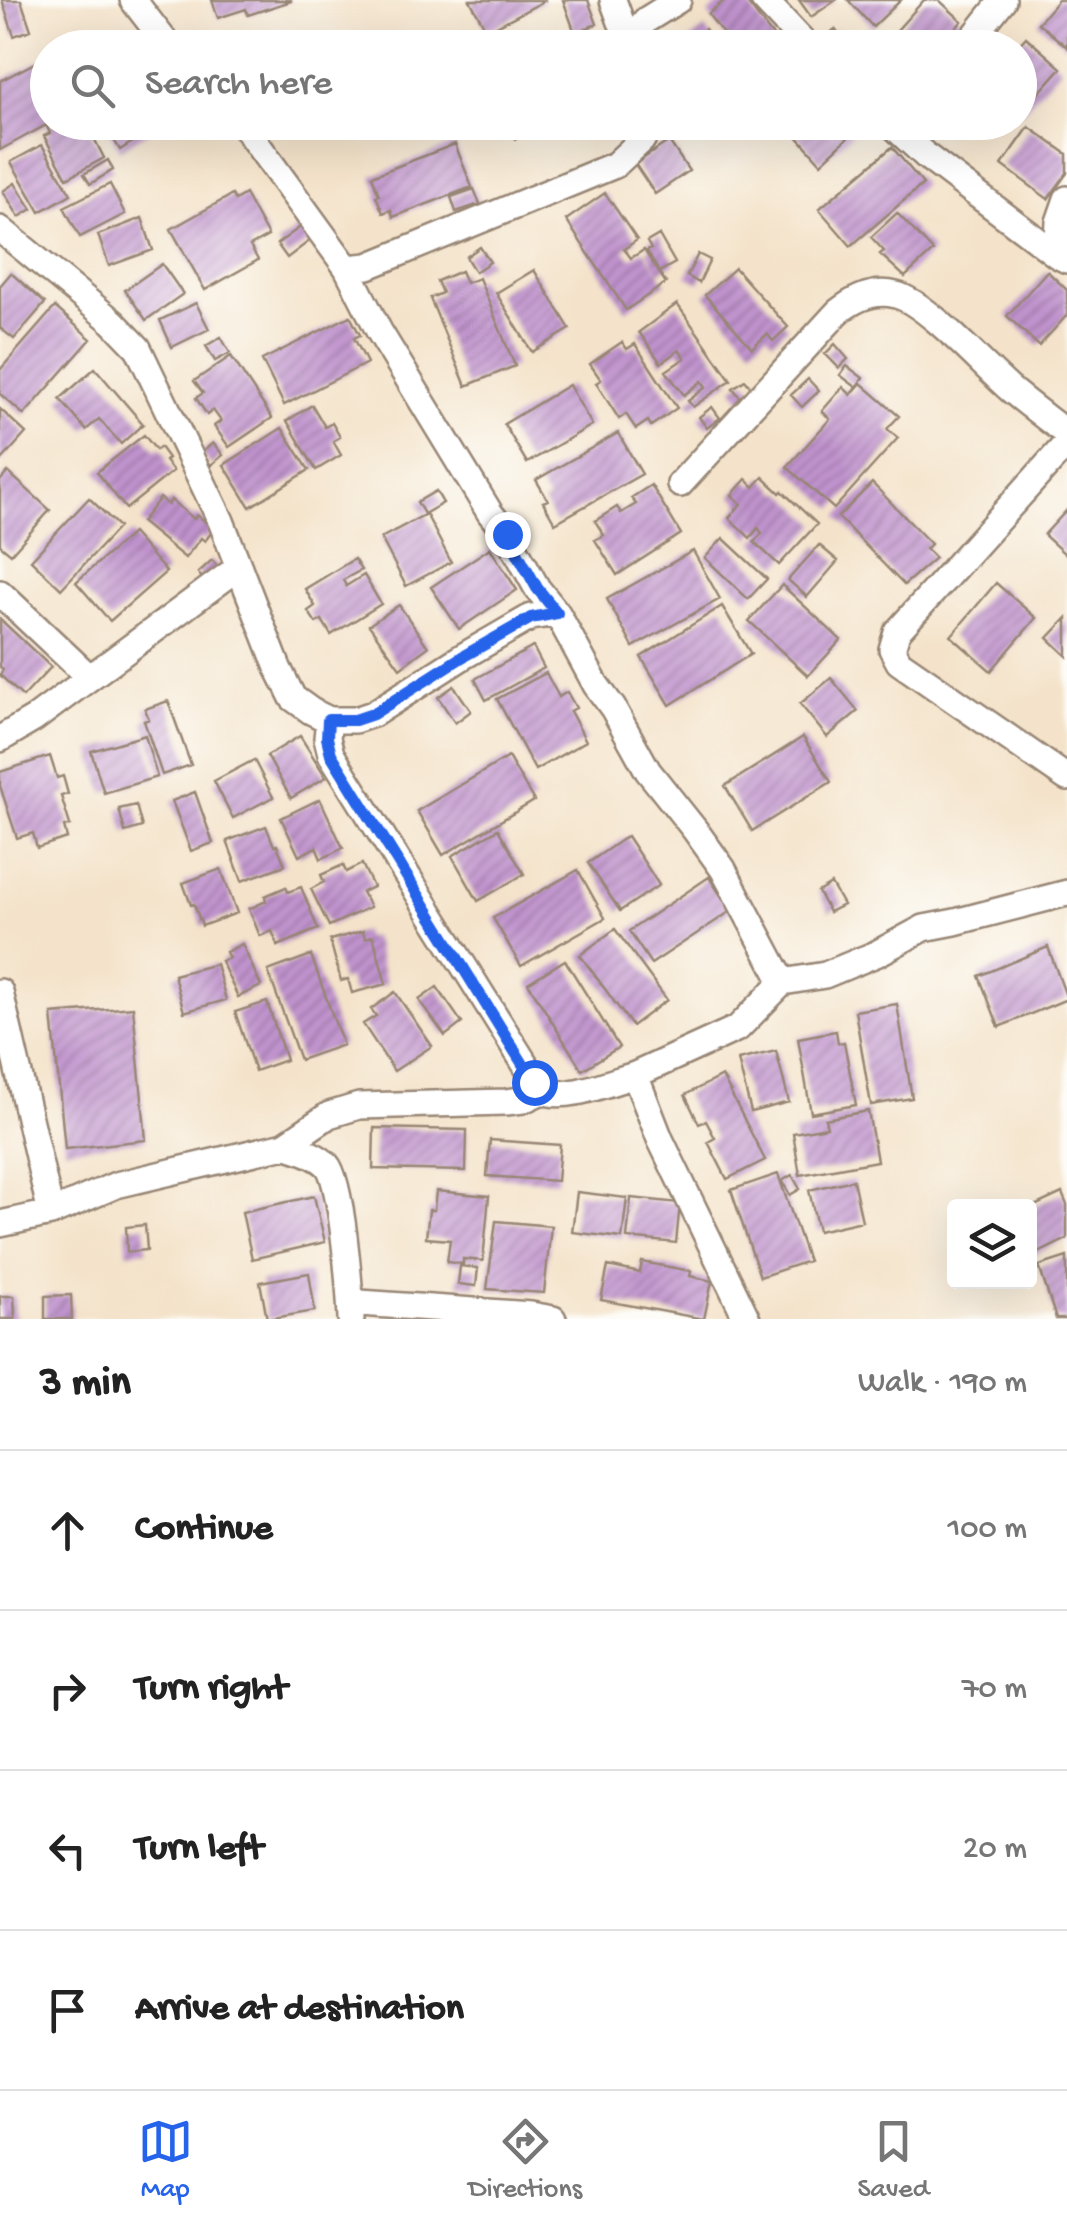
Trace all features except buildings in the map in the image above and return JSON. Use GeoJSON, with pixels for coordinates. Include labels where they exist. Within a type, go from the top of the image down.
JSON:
{"type":"FeatureCollection","features":[{"type":"Feature","properties":{"kind":"street"},"geometry":{"type":"LineString","coordinates":[[133,0],[156,30]]}},
{"type":"Feature","properties":{"kind":"street"},"geometry":{"type":"LineString","coordinates":[[613,0],[626,30]]}},
{"type":"Feature","properties":{"kind":"street"},"geometry":{"type":"LineString","coordinates":[[640,30],[646,20],[678,0]]}},
{"type":"Feature","properties":{"kind":"street"},"geometry":{"type":"LineString","coordinates":[[764,0],[792,30]]}},
{"type":"Feature","properties":{"kind":"street"},"geometry":{"type":"LineString","coordinates":[[980,30],[1004,0]]}},
{"type":"Feature","properties":{"kind":"street"},"geometry":{"type":"LineString","coordinates":[[254,140],[348,268],[379,331],[490,513],[516,548],[537,588],[557,613],[648,771],[722,869],[782,982]]}},
{"type":"Feature","properties":{"kind":"street"},"geometry":{"type":"LineString","coordinates":[[348,268],[368,266],[615,165],[642,140]]}},
{"type":"Feature","properties":{"kind":"street"},"geometry":{"type":"LineString","coordinates":[[911,140],[926,156],[1062,257]]}},
{"type":"Feature","properties":{"kind":"street"},"geometry":{"type":"LineString","coordinates":[[1062,257],[1059,222],[1067,199]]}},
{"type":"Feature","properties":{"kind":"street"},"geometry":{"type":"LineString","coordinates":[[0,229],[113,322],[138,348],[221,521],[292,698],[328,720],[355,720],[373,714],[531,618],[557,613]]}},
{"type":"Feature","properties":{"kind":"street"},"geometry":{"type":"LineString","coordinates":[[680,484],[838,312],[866,295],[895,294],[926,312],[1010,390],[1067,434]]}},
{"type":"Feature","properties":{"kind":"street"},"geometry":{"type":"LineString","coordinates":[[1067,443],[897,632],[892,650],[899,662],[1067,778]]}},
{"type":"Feature","properties":{"kind":"street"},"geometry":{"type":"LineString","coordinates":[[0,739],[34,719],[239,567]]}},
{"type":"Feature","properties":{"kind":"street"},"geometry":{"type":"LineString","coordinates":[[0,593],[89,677]]}},
{"type":"Feature","properties":{"kind":"street"},"geometry":{"type":"LineString","coordinates":[[328,720],[331,754],[542,1091],[550,1094],[564,1094],[636,1074],[738,1028],[782,982],[824,975],[876,954],[924,928],[1067,893]]}},
{"type":"Feature","properties":{"kind":"street"},"geometry":{"type":"LineString","coordinates":[[0,992],[52,1214]]}},
{"type":"Feature","properties":{"kind":"street"},"geometry":{"type":"LineString","coordinates":[[636,1074],[660,1140],[747,1319]]}},
{"type":"Feature","properties":{"kind":"street"},"geometry":{"type":"LineString","coordinates":[[0,1224],[52,1214],[116,1186],[284,1145],[329,1115],[359,1106],[506,1102],[524,1100],[542,1091]]}},
{"type":"Feature","properties":{"kind":"street"},"geometry":{"type":"LineString","coordinates":[[284,1145],[308,1153],[328,1166],[339,1195],[351,1306]]}},
{"type":"Feature","properties":{"kind":"street"},"geometry":{"type":"LineString","coordinates":[[351,1306],[353,1299],[360,1303],[553,1319]]}},
{"type":"Feature","properties":{"kind":"street"},"geometry":{"type":"LineString","coordinates":[[379,1304],[406,1319]]}},
{"type":"Feature","properties":{"kind":"route"},"geometry":{"type":"LineString","coordinates":[[507,534],[537,588],[557,613],[531,618],[373,714],[355,720],[328,720],[327,738],[331,754],[534,1082]]}}]}
